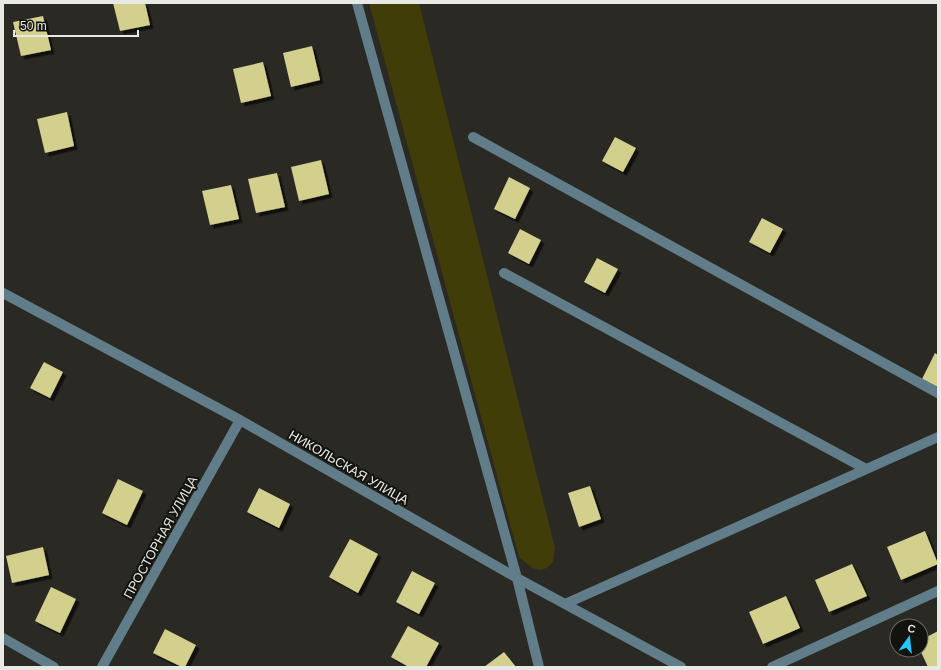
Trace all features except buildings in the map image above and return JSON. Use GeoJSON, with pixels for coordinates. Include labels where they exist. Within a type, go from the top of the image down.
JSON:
{"type":"FeatureCollection","features":[{"type":"Feature","properties":{"kind":"street"},"geometry":{"type":"LineString","coordinates":[[357,3],[517,578],[539,667]]}},
{"type":"Feature","properties":{"kind":"street"},"geometry":{"type":"LineString","coordinates":[[473,137],[938,393]]}},
{"type":"Feature","properties":{"kind":"street"},"geometry":{"type":"LineString","coordinates":[[504,272],[866,470]]}},
{"type":"Feature","properties":{"kind":"street","name":"НИКОЛЬСКАЯ УЛИЦА"},"geometry":{"type":"LineString","coordinates":[[3,293],[240,420],[517,578],[681,667]]}},
{"type":"Feature","properties":{"kind":"street","name":"ПРОСТОРНАЯ УЛИЦА"},"geometry":{"type":"LineString","coordinates":[[102,667],[240,420]]}},
{"type":"Feature","properties":{"kind":"street"},"geometry":{"type":"LineString","coordinates":[[565,604],[938,438]]}},
{"type":"Feature","properties":{"kind":"street"},"geometry":{"type":"LineString","coordinates":[[772,667],[938,591]]}},
{"type":"Feature","properties":{"kind":"street"},"geometry":{"type":"LineString","coordinates":[[3,638],[54,667]]}},
{"type":"Feature","properties":{"kind":"shaded area"},"geometry":{"type":"Polygon","coordinates":[[[369,3],[419,3],[555,548],[553,562],[547,568],[540,570],[532,568],[519,557],[369,3]]]}}]}
